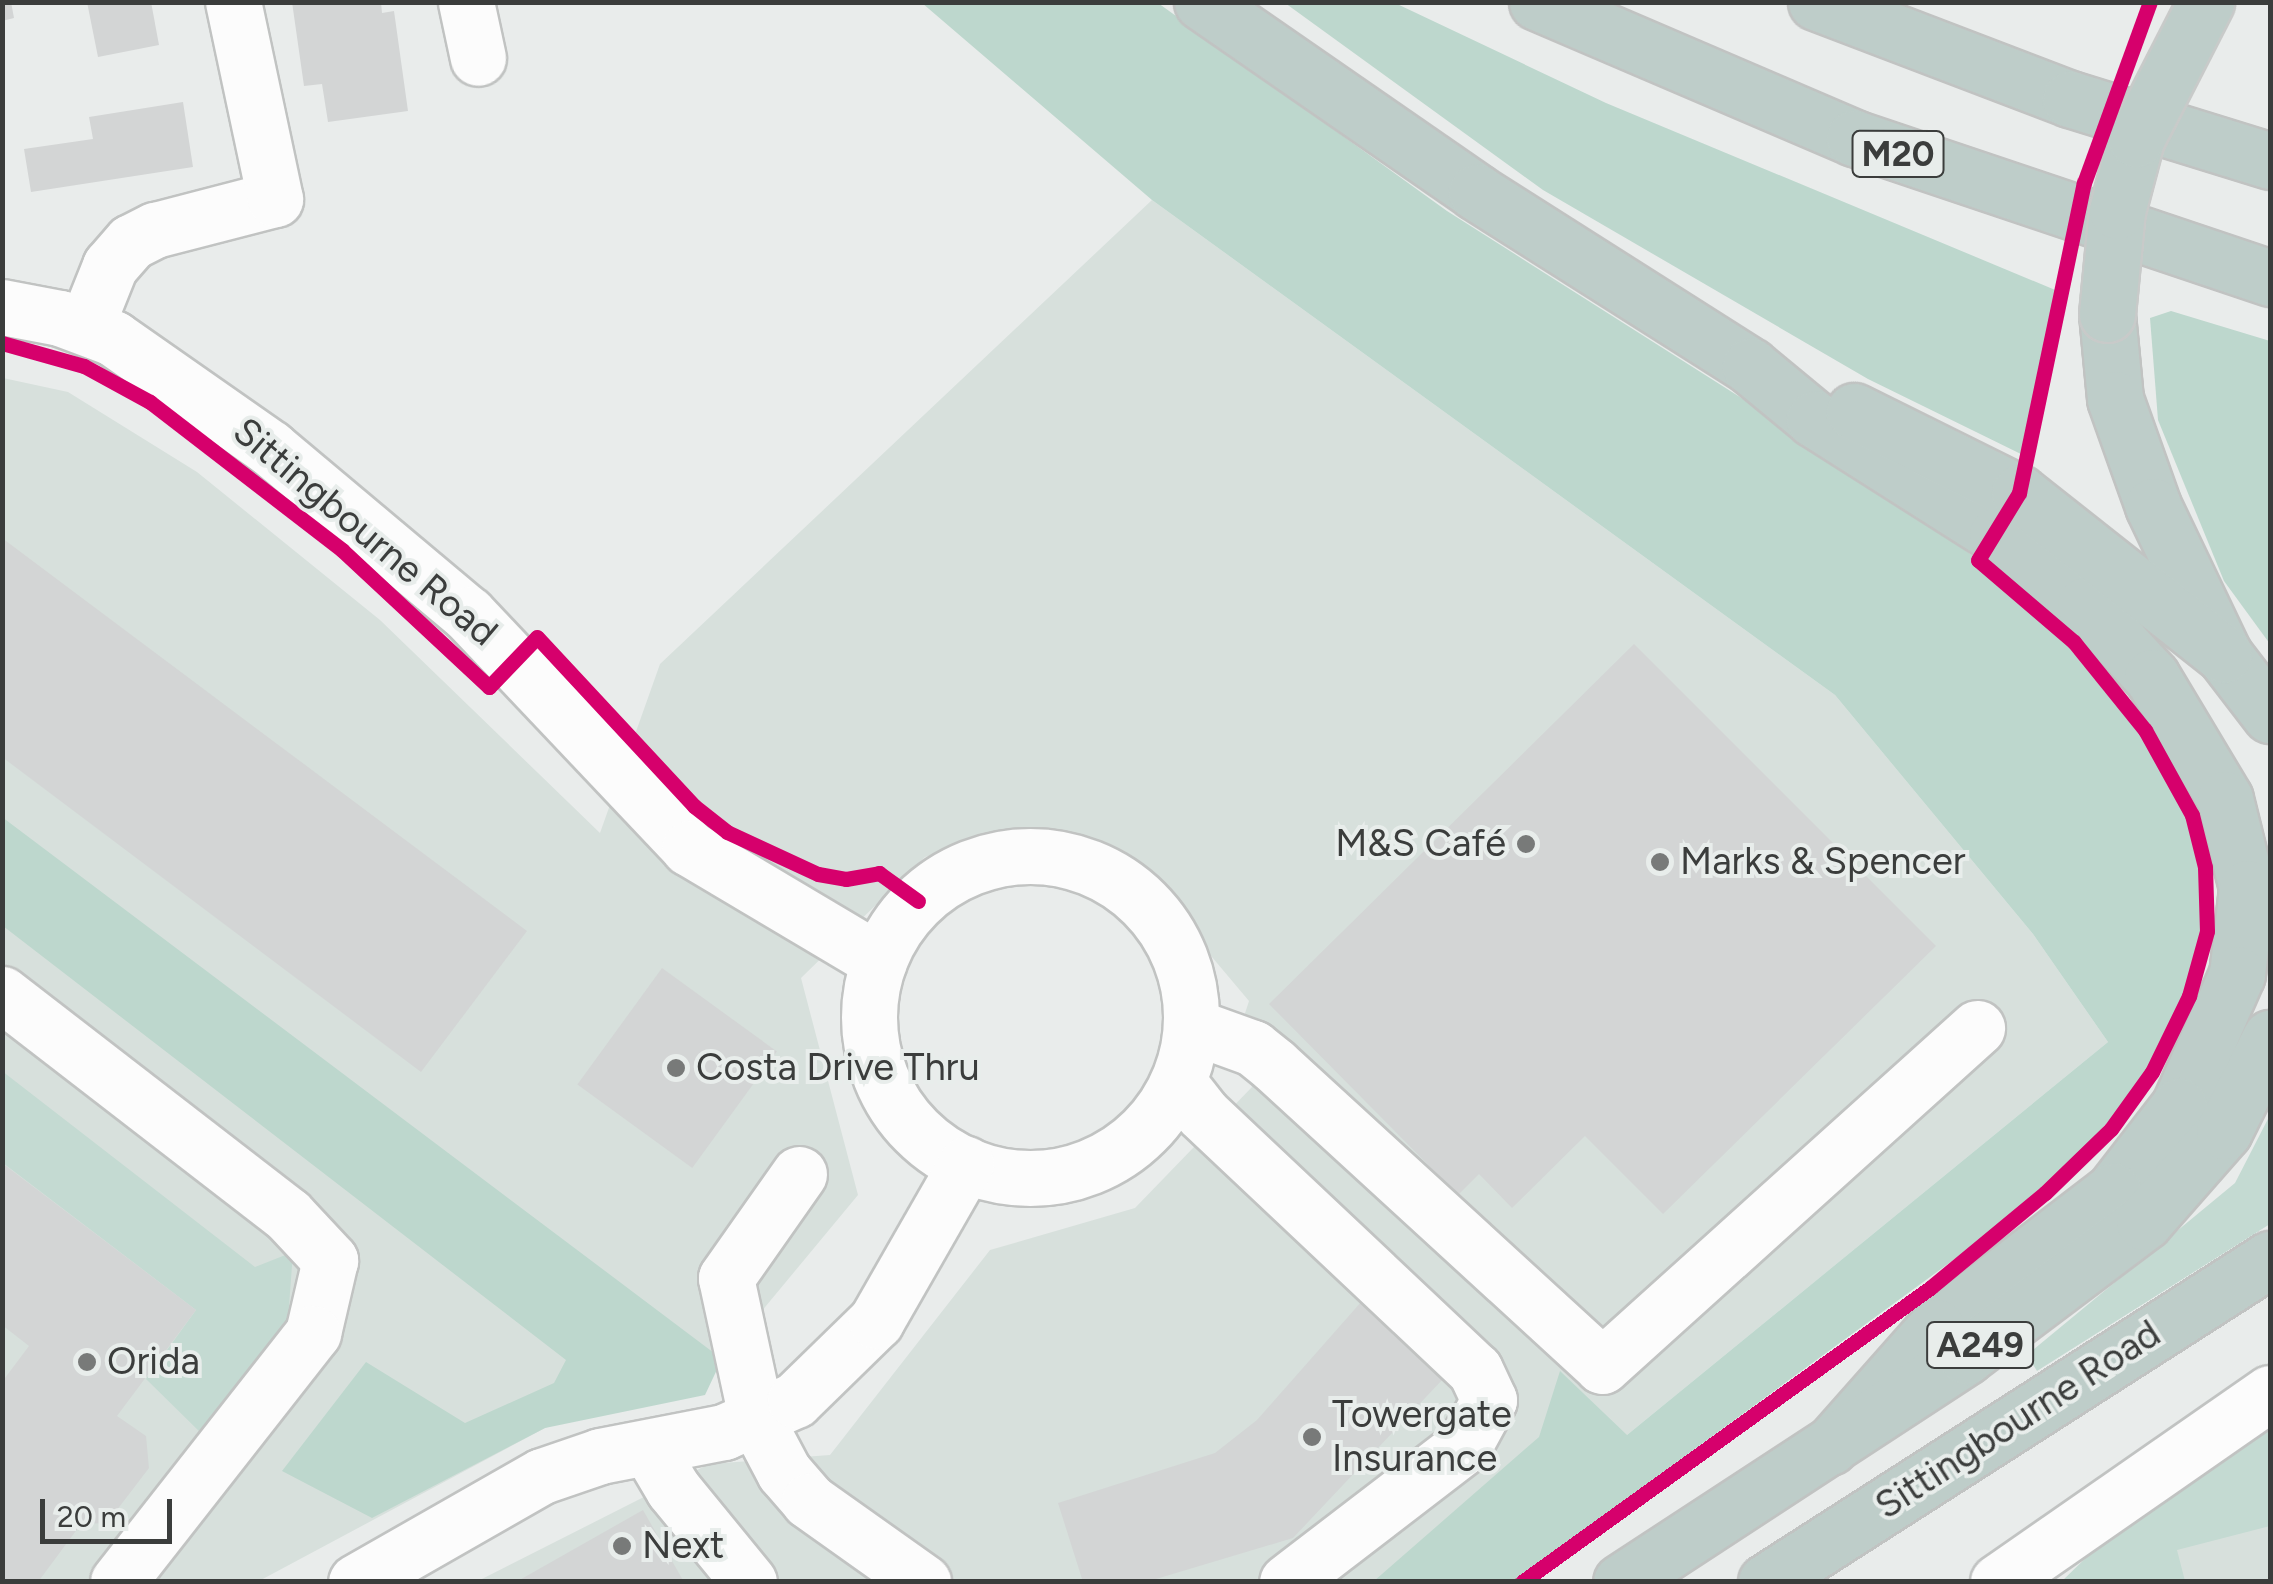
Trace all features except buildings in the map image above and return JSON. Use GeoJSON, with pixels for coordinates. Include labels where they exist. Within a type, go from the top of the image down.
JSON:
{"type":"FeatureCollection","features":[{"type":"Feature","properties":{"kind":"highway"},"geometry":{"type":"LineString","coordinates":[[1202,2],[1476,192],[1750,366],[1814,419],[1997,534],[2122,644],[2204,754],[2226,798],[2247,888],[2228,1008],[2179,1106],[2112,1191],[1936,1327],[1830,1447]]}},
{"type":"Feature","properties":{"kind":"highway","name":"M20"},"geometry":{"type":"LineString","coordinates":[[1537,2],[1854,138],[2270,278]]}},
{"type":"Feature","properties":{"kind":"highway"},"geometry":{"type":"LineString","coordinates":[[1816,2],[2070,99],[2270,162]]}},
{"type":"Feature","properties":{"kind":"highway"},"geometry":{"type":"LineString","coordinates":[[2206,2],[2136,139],[2117,211],[2108,314],[2127,441],[2224,655],[2270,715]]}},
{"type":"Feature","properties":{"kind":"highway"},"geometry":{"type":"LineString","coordinates":[[1750,366],[1957,457],[2019,493],[2224,655]]}},
{"type":"Feature","properties":{"kind":"highway","name":"A249"},"geometry":{"type":"LineString","coordinates":[[1620,1582],[1966,1356],[2144,1222],[2224,1130],[2270,1038]]}},
{"type":"Feature","properties":{"kind":"highway","name":"Sittingbourne Road"},"geometry":{"type":"LineString","coordinates":[[1766,1582],[2270,1259]]}},
{"type":"Feature","properties":{"kind":"street"},"geometry":{"type":"LineString","coordinates":[[86,326],[110,266],[132,242],[155,230],[275,199],[233,2]]}},
{"type":"Feature","properties":{"kind":"street"},"geometry":{"type":"LineString","coordinates":[[466,2],[478,58]]}},
{"type":"Feature","properties":{"kind":"street","name":"Sittingbourne Road"},"geometry":{"type":"LineString","coordinates":[[2,307],[86,326],[178,380],[402,555],[515,660],[689,848],[879,961]]}},
{"type":"Feature","properties":{"kind":"street"},"geometry":{"type":"LineString","coordinates":[[1062,859],[1105,874],[1153,912],[1184,966],[1192,1026],[1178,1082],[1148,1128],[1102,1161],[1048,1177],[992,1174],[966,1164],[925,1138],[882,1080],[869,1033],[879,961],[902,918],[940,882],[992,860],[1062,859]]}},
{"type":"Feature","properties":{"kind":"street"},"geometry":{"type":"LineString","coordinates":[[2,994],[288,1215],[330,1260],[314,1333],[118,1582]]}},
{"type":"Feature","properties":{"kind":"street"},"geometry":{"type":"LineString","coordinates":[[1192,1026],[1254,1048],[1602,1366],[1977,1028]]}},
{"type":"Feature","properties":{"kind":"street"},"geometry":{"type":"LineString","coordinates":[[1178,1082],[1315,1222],[1475,1370],[1490,1400],[1464,1446],[1287,1582]]}},
{"type":"Feature","properties":{"kind":"street"},"geometry":{"type":"LineString","coordinates":[[356,1582],[542,1476],[600,1456],[650,1450],[757,1421],[825,1376],[868,1331],[966,1164]]}},
{"type":"Feature","properties":{"kind":"street"},"geometry":{"type":"LineString","coordinates":[[798,1174],[726,1278],[757,1421],[784,1472],[809,1501],[922,1582]]}},
{"type":"Feature","properties":{"kind":"street"},"geometry":{"type":"LineString","coordinates":[[1998,1582],[2270,1393]]}},
{"type":"Feature","properties":{"kind":"street"},"geometry":{"type":"LineString","coordinates":[[650,1450],[673,1489],[750,1582]]}},
{"type":"Feature","properties":{"kind":"shaded area"},"geometry":{"type":"Polygon","coordinates":[[[1152,200],[1835,695],[2033,934],[2108,1042],[1627,1435],[1428,1581],[478,1581],[709,1464],[830,1455],[990,1250],[1135,1208],[1252,1087],[1236,1041],[1249,1001],[1185,925],[1138,886],[1066,849],[987,838],[925,857],[801,978],[858,1195],[722,1359],[545,1428],[259,1581],[3,1582],[3,378],[68,392],[197,472],[380,620],[600,833],[660,664],[1152,200]]]}},
{"type":"Feature","properties":{"kind":"shaded area"},"geometry":{"type":"Polygon","coordinates":[[[2270,1418],[2270,1581],[2061,1582],[2270,1418]]]}},
{"type":"Feature","properties":{"kind":"green space"},"geometry":{"type":"Polygon","coordinates":[[[922,3],[1158,3],[1447,211],[1888,491],[1978,560],[2074,642],[2145,730],[2192,815],[2207,896],[2198,967],[2152,1072],[2045,1193],[1514,1581],[1374,1581],[1539,1437],[1560,1371],[1627,1435],[2108,1042],[2033,934],[1835,695],[1152,200],[922,3]]]}},
{"type":"Feature","properties":{"kind":"green space"},"geometry":{"type":"Polygon","coordinates":[[[1285,3],[1395,3],[1606,103],[2060,292],[2027,457],[1868,379],[1543,190],[1285,3]]]}},
{"type":"Feature","properties":{"kind":"green space"},"geometry":{"type":"Polygon","coordinates":[[[2171,311],[2270,341],[2270,644],[2224,581],[2158,420],[2150,318],[2171,311]]]}},
{"type":"Feature","properties":{"kind":"green space"},"geometry":{"type":"Polygon","coordinates":[[[2,817],[722,1359],[705,1395],[545,1428],[372,1518],[282,1471],[366,1362],[465,1423],[554,1383],[566,1360],[3,926],[2,817]]]}},
{"type":"Feature","properties":{"kind":"green space"},"geometry":{"type":"Polygon","coordinates":[[[2,1071],[255,1267],[293,1252],[288,1320],[203,1435],[146,1379],[196,1310],[3,1163],[2,1071]]]}},
{"type":"Feature","properties":{"kind":"green space"},"geometry":{"type":"Polygon","coordinates":[[[2270,1115],[2270,1224],[2037,1371],[2027,1355],[2235,1183],[2270,1115]]]}},
{"type":"Feature","properties":{"kind":"green space"},"geometry":{"type":"Polygon","coordinates":[[[2270,1418],[2270,1526],[2177,1550],[2185,1581],[2061,1582],[2133,1512],[2270,1418]]]}},
{"type":"Feature","properties":{"kind":"cycle path"},"geometry":{"type":"LineString","coordinates":[[1522,1582],[1930,1288],[2045,1193],[2111,1129],[2152,1072],[2189,996],[2207,931],[2205,867],[2192,815],[2145,730],[2074,642],[1978,560],[2019,493],[2084,183],[2150,2]]}},
{"type":"Feature","properties":{"kind":"cycle path"},"geometry":{"type":"LineString","coordinates":[[2,343],[84,366],[150,402],[342,550],[489,687],[537,637],[694,806],[727,832],[818,874],[846,879],[879,873],[918,901]]}},
{"type":"Feature","properties":{"kind":"place","name":"M&S Café"},"geometry":{"type":"Point","coordinates":[1526,844]}},
{"type":"Feature","properties":{"kind":"place","name":"Marks & Spencer"},"geometry":{"type":"Point","coordinates":[1660,862]}},
{"type":"Feature","properties":{"kind":"place","name":"Costa Drive Thru"},"geometry":{"type":"Point","coordinates":[676,1068]}},
{"type":"Feature","properties":{"kind":"place","name":"Orida"},"geometry":{"type":"Point","coordinates":[87,1362]}},
{"type":"Feature","properties":{"kind":"place","name":"Towergate Insurance"},"geometry":{"type":"Point","coordinates":[1312,1437]}},
{"type":"Feature","properties":{"kind":"place","name":"Next"},"geometry":{"type":"Point","coordinates":[622,1546]}}]}
